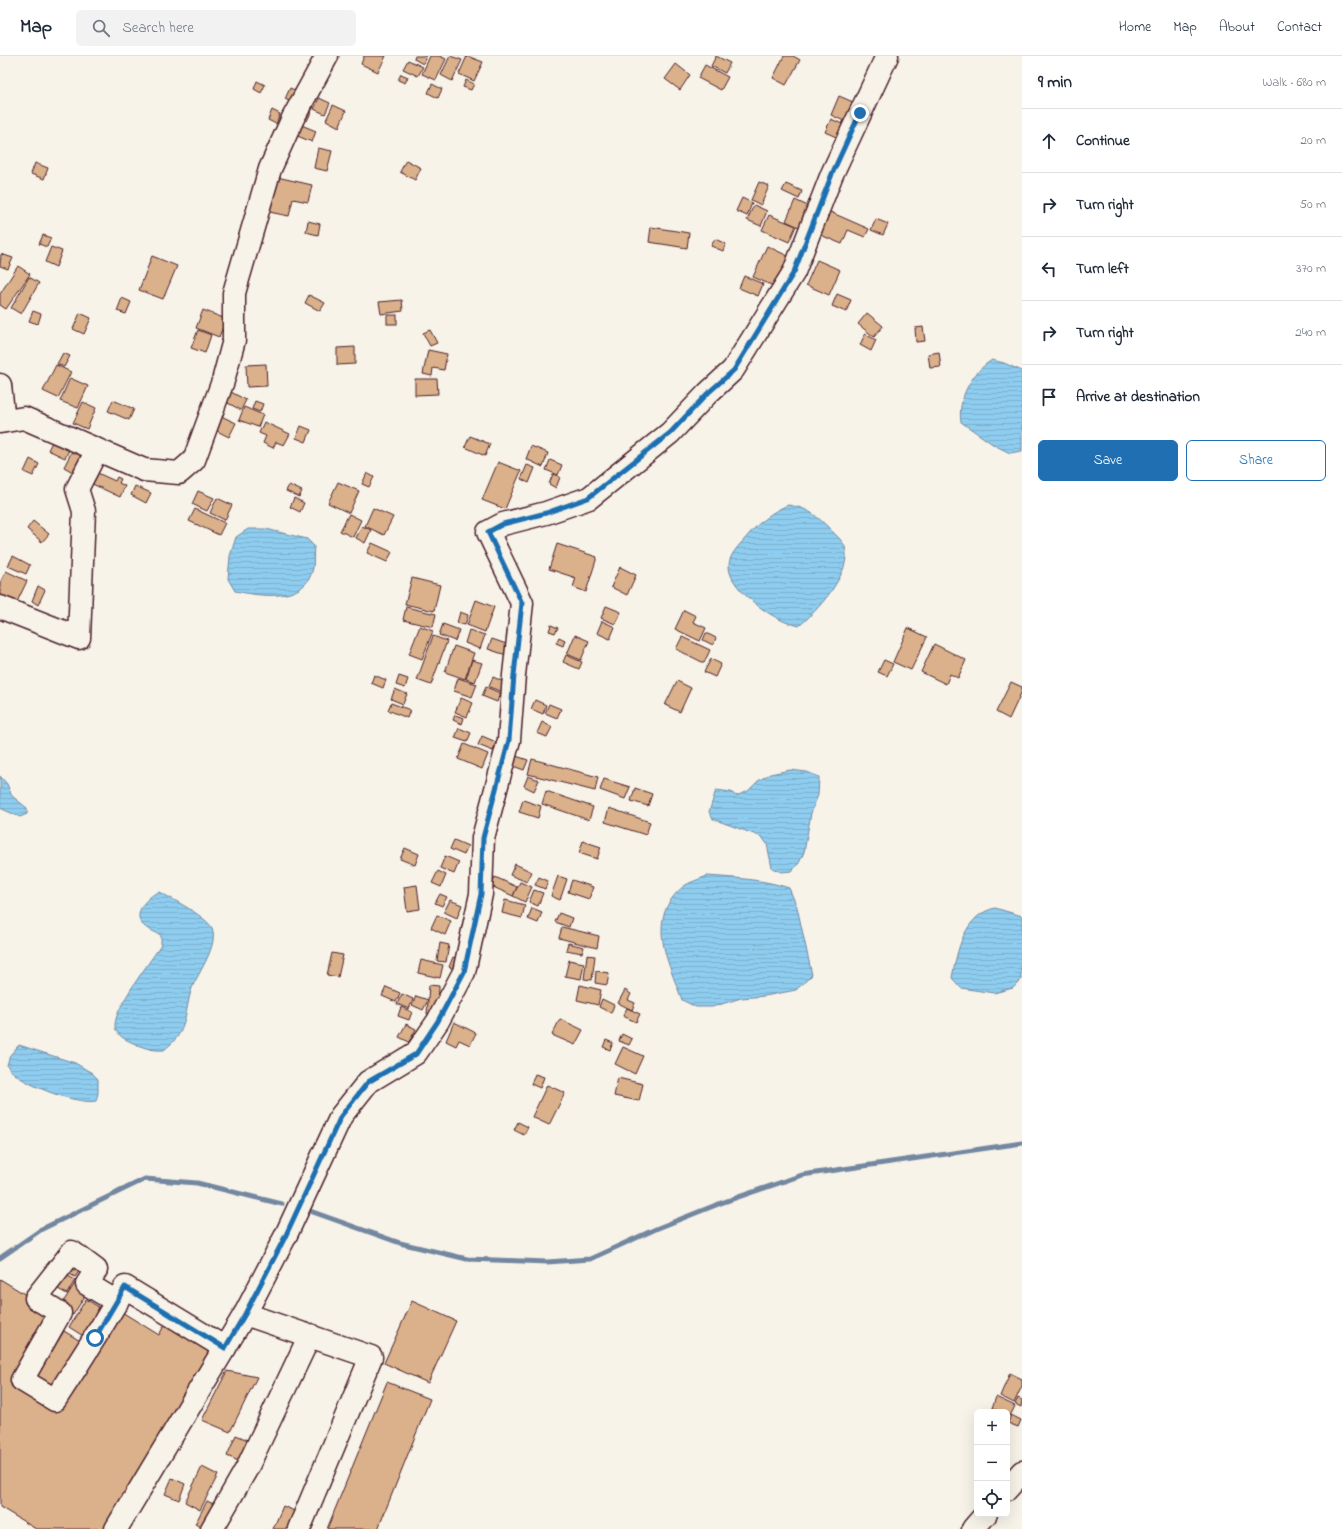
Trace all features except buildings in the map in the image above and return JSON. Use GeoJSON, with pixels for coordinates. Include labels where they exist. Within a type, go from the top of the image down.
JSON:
{"type":"FeatureCollection","features":[{"type":"Feature","properties":{"kind":"street"},"geometry":{"type":"LineString","coordinates":[[0,385],[2,421],[24,418],[144,470],[179,473],[194,460],[223,381],[234,340],[234,292],[270,168],[293,118],[327,56]]}},
{"type":"Feature","properties":{"kind":"street"},"geometry":{"type":"LineString","coordinates":[[116,1529],[245,1314],[285,1237],[341,1116],[368,1082],[416,1054],[438,1021],[464,972],[481,894],[483,838],[509,740],[522,603],[488,532],[503,524],[546,513],[588,498],[670,433],[708,393],[734,370],[794,272],[832,174],[887,56]]}},
{"type":"Feature","properties":{"kind":"street"},"geometry":{"type":"LineString","coordinates":[[0,607],[79,638],[84,511],[77,489],[97,450]]}},
{"type":"Feature","properties":{"kind":"street"},"geometry":{"type":"LineString","coordinates":[[117,1302],[87,1284],[96,1270],[72,1252],[36,1298],[60,1313],[22,1380],[55,1400],[117,1302],[125,1287],[225,1348]]}},
{"type":"Feature","properties":{"kind":"street"},"geometry":{"type":"LineString","coordinates":[[245,1314],[371,1356],[299,1529]]}},
{"type":"Feature","properties":{"kind":"street"},"geometry":{"type":"LineString","coordinates":[[212,1529],[247,1468],[310,1336]]}},
{"type":"Feature","properties":{"kind":"street"},"geometry":{"type":"LineString","coordinates":[[1010,1486],[1022,1472]]}},
{"type":"Feature","properties":{"kind":"street"},"geometry":{"type":"LineString","coordinates":[[973,1529],[983,1517]]}},
{"type":"Feature","properties":{"kind":"water"},"geometry":{"type":"Polygon","coordinates":[[[992,360],[1004,363],[1022,371],[1022,451],[1010,453],[994,445],[961,422],[961,404],[972,379],[992,360]]]}},
{"type":"Feature","properties":{"kind":"water"},"geometry":{"type":"Polygon","coordinates":[[[788,505],[814,514],[822,521],[842,542],[845,547],[846,557],[844,568],[832,590],[815,611],[799,626],[785,622],[757,605],[741,591],[735,583],[729,567],[729,562],[733,553],[753,529],[771,514],[788,505]]]}},
{"type":"Feature","properties":{"kind":"water"},"geometry":{"type":"Polygon","coordinates":[[[248,529],[266,529],[307,539],[314,546],[313,568],[309,580],[292,592],[281,595],[257,595],[235,591],[228,579],[230,556],[236,537],[248,529]]]}},
{"type":"Feature","properties":{"kind":"water"},"geometry":{"type":"Polygon","coordinates":[[[790,770],[807,772],[819,777],[818,795],[811,813],[804,852],[799,863],[792,871],[781,872],[772,868],[767,844],[762,837],[713,819],[709,812],[716,790],[731,792],[736,796],[748,791],[758,781],[770,774],[790,770]]]}},
{"type":"Feature","properties":{"kind":"water"},"geometry":{"type":"Polygon","coordinates":[[[0,776],[7,784],[12,796],[27,808],[27,814],[20,817],[0,808],[0,776]]]}},
{"type":"Feature","properties":{"kind":"water"},"geometry":{"type":"Polygon","coordinates":[[[707,876],[738,878],[789,888],[797,907],[812,975],[796,990],[765,996],[741,998],[712,1007],[696,1007],[682,1000],[666,955],[662,926],[665,912],[672,898],[684,886],[707,876]]]}},
{"type":"Feature","properties":{"kind":"water"},"geometry":{"type":"Polygon","coordinates":[[[159,892],[188,908],[203,919],[212,928],[213,935],[213,942],[207,959],[192,988],[179,1035],[164,1050],[155,1050],[139,1046],[120,1036],[115,1028],[117,1017],[127,996],[161,945],[161,935],[148,929],[139,919],[140,909],[147,900],[159,892]]]}},
{"type":"Feature","properties":{"kind":"water"},"geometry":{"type":"Polygon","coordinates":[[[995,908],[1022,916],[1021,980],[1013,988],[994,993],[961,988],[952,978],[956,957],[964,936],[969,926],[976,918],[984,912],[995,908]]]}},
{"type":"Feature","properties":{"kind":"water"},"geometry":{"type":"Polygon","coordinates":[[[19,1045],[75,1063],[92,1073],[98,1079],[98,1093],[96,1101],[75,1100],[47,1091],[22,1079],[12,1072],[7,1065],[10,1055],[19,1045]]]}},
{"type":"Feature","properties":{"kind":"waterway"},"geometry":{"type":"LineString","coordinates":[[310,1211],[400,1243],[467,1259],[547,1262],[590,1259],[658,1228],[721,1203],[802,1175],[1022,1143]]}},
{"type":"Feature","properties":{"kind":"waterway"},"geometry":{"type":"LineString","coordinates":[[0,1258],[42,1229],[145,1179],[197,1183],[282,1204]]}},
{"type":"Feature","properties":{"kind":"route"},"geometry":{"type":"LineString","coordinates":[[95,1338],[125,1287],[225,1348],[245,1314],[285,1237],[341,1116],[368,1082],[416,1054],[438,1021],[464,972],[481,894],[483,838],[509,740],[522,603],[488,532],[503,524],[546,513],[588,498],[670,433],[708,393],[734,370],[760,324],[794,272],[832,174],[860,113]]}}]}
